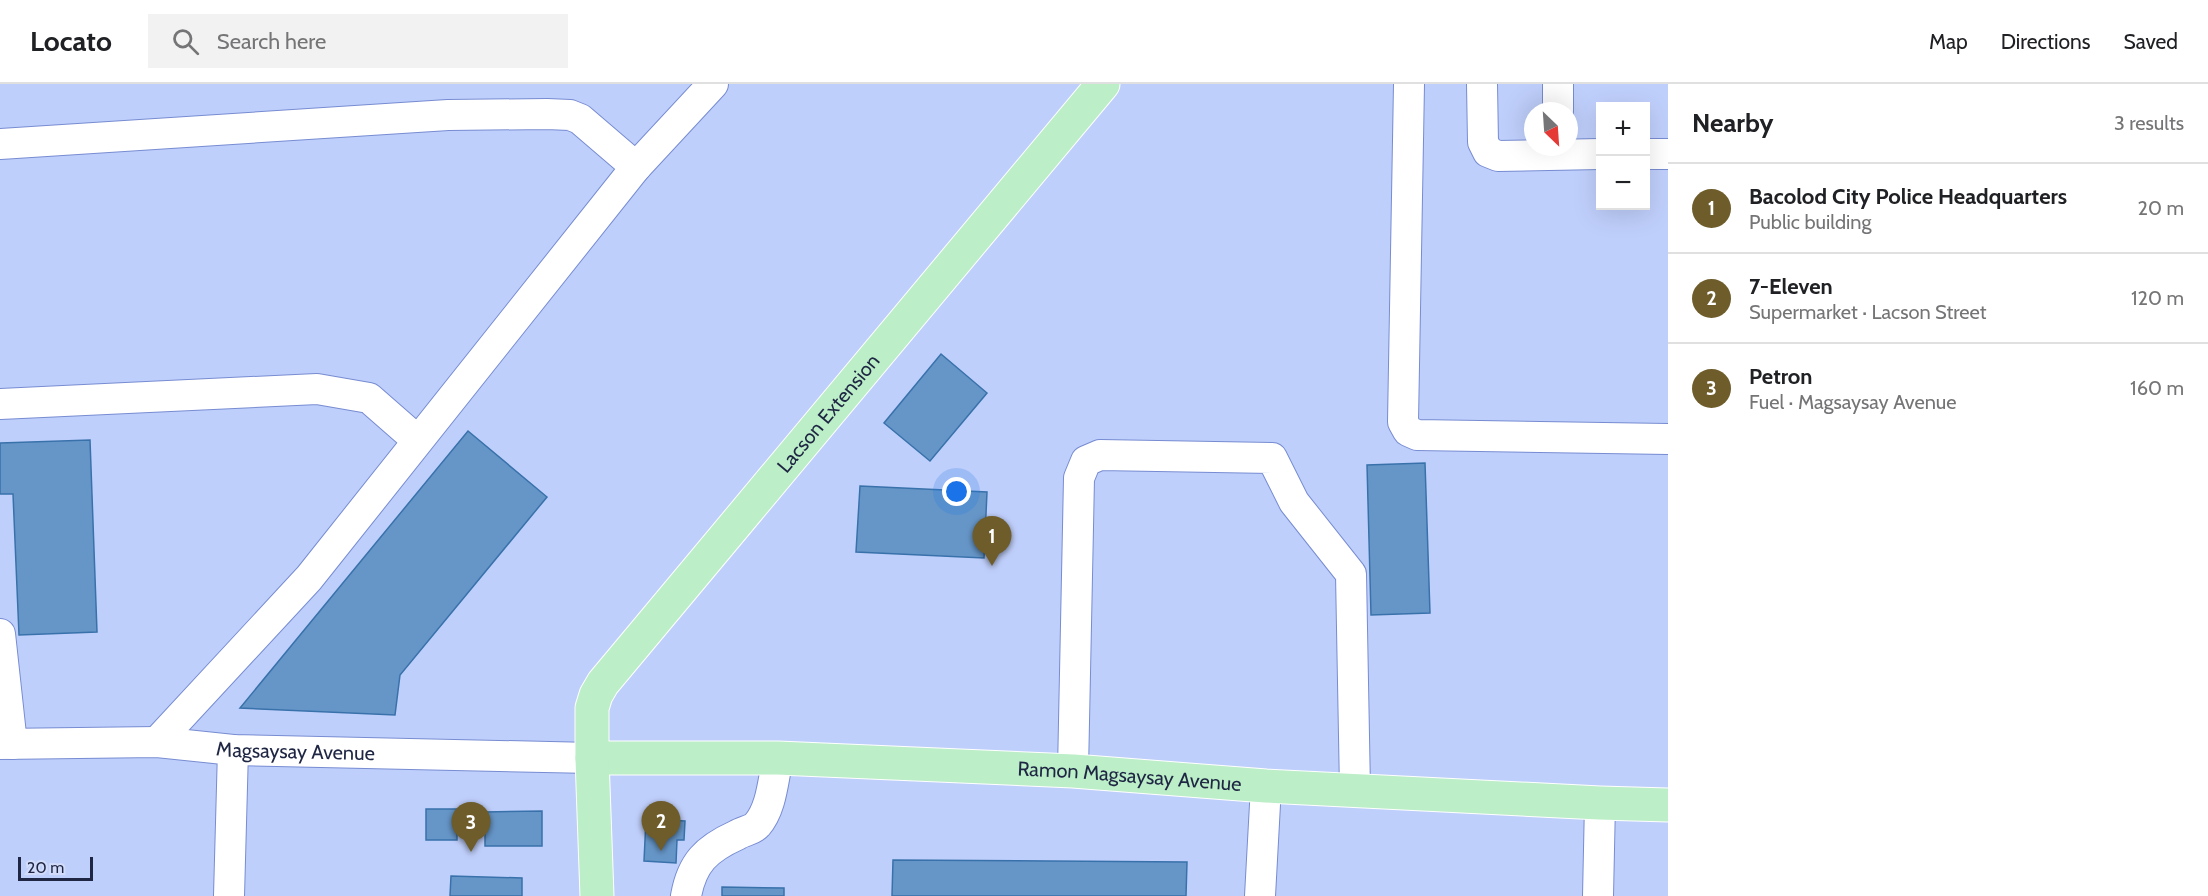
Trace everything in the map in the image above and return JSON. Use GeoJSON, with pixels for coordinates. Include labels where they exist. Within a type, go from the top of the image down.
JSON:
{"type":"FeatureCollection","features":[{"type":"Feature","properties":{"kind":"main road","name":"Lacson Extension"},"geometry":{"type":"LineString","coordinates":[[597,896],[592,708],[603,683],[1103,84]]}},
{"type":"Feature","properties":{"kind":"main road","name":"Ramon Magsaysay Avenue"},"geometry":{"type":"LineString","coordinates":[[592,758],[778,758],[1073,771],[1266,786],[1600,804],[1668,805]]}},
{"type":"Feature","properties":{"kind":"street"},"geometry":{"type":"LineString","coordinates":[[157,742],[309,578],[636,167],[713,84]]}},
{"type":"Feature","properties":{"kind":"street"},"geometry":{"type":"LineString","coordinates":[[1409,84],[1403,422],[1408,431],[1417,435],[1668,439]]}},
{"type":"Feature","properties":{"kind":"street"},"geometry":{"type":"LineString","coordinates":[[1482,84],[1484,141],[1488,152],[1498,156],[1524,154]]}},
{"type":"Feature","properties":{"kind":"street"},"geometry":{"type":"LineString","coordinates":[[1558,84],[1558,102]]}},
{"type":"Feature","properties":{"kind":"street"},"geometry":{"type":"LineString","coordinates":[[0,144],[448,115],[547,114],[570,115],[580,119],[636,167]]}},
{"type":"Feature","properties":{"kind":"street"},"geometry":{"type":"LineString","coordinates":[[1578,152],[1596,154]]}},
{"type":"Feature","properties":{"kind":"street"},"geometry":{"type":"LineString","coordinates":[[1650,154],[1668,154]]}},
{"type":"Feature","properties":{"kind":"street"},"geometry":{"type":"LineString","coordinates":[[0,404],[317,389],[369,398],[417,440]]}},
{"type":"Feature","properties":{"kind":"street"},"geometry":{"type":"LineString","coordinates":[[1073,771],[1078,478],[1086,461],[1100,455],[1272,458],[1294,502],[1351,574],[1355,790]]}},
{"type":"Feature","properties":{"kind":"street"},"geometry":{"type":"LineString","coordinates":[[0,634],[6,744]]}},
{"type":"Feature","properties":{"kind":"street","name":"Magsaysay Avenue"},"geometry":{"type":"LineString","coordinates":[[6,744],[157,742],[233,750],[592,758]]}},
{"type":"Feature","properties":{"kind":"street"},"geometry":{"type":"LineString","coordinates":[[229,896],[233,750]]}},
{"type":"Feature","properties":{"kind":"street"},"geometry":{"type":"LineString","coordinates":[[686,896],[690,876],[699,861],[735,835],[756,827],[766,813],[778,758]]}},
{"type":"Feature","properties":{"kind":"street"},"geometry":{"type":"LineString","coordinates":[[1260,896],[1266,786]]}},
{"type":"Feature","properties":{"kind":"street"},"geometry":{"type":"LineString","coordinates":[[1598,896],[1600,804]]}},
{"type":"Feature","properties":{"kind":"building"},"geometry":{"type":"Polygon","coordinates":[[[941,354],[987,393],[930,461],[884,423],[941,354]]]}},
{"type":"Feature","properties":{"kind":"building"},"geometry":{"type":"Polygon","coordinates":[[[468,431],[547,497],[400,675],[395,715],[240,708],[468,431]]]}},
{"type":"Feature","properties":{"kind":"building"},"geometry":{"type":"Polygon","coordinates":[[[90,440],[97,632],[19,635],[13,494],[0,494],[0,443],[90,440]]]}},
{"type":"Feature","properties":{"kind":"building"},"geometry":{"type":"Polygon","coordinates":[[[1425,463],[1430,613],[1371,615],[1367,465],[1425,463]]]}},
{"type":"Feature","properties":{"kind":"building"},"geometry":{"type":"Polygon","coordinates":[[[860,486],[987,492],[984,558],[856,552],[860,486]]]}},
{"type":"Feature","properties":{"kind":"building"},"geometry":{"type":"Polygon","coordinates":[[[426,809],[457,809],[457,840],[426,840],[426,809]]]}},
{"type":"Feature","properties":{"kind":"building"},"geometry":{"type":"Polygon","coordinates":[[[542,811],[542,846],[485,846],[485,812],[542,811]]]}},
{"type":"Feature","properties":{"kind":"building"},"geometry":{"type":"Polygon","coordinates":[[[646,819],[685,821],[684,840],[677,840],[676,863],[644,861],[646,819]]]}},
{"type":"Feature","properties":{"kind":"building"},"geometry":{"type":"Polygon","coordinates":[[[893,860],[1187,862],[1186,896],[892,896],[893,860]]]}},
{"type":"Feature","properties":{"kind":"building"},"geometry":{"type":"Polygon","coordinates":[[[451,876],[522,878],[522,896],[450,896],[451,876]]]}},
{"type":"Feature","properties":{"kind":"building"},"geometry":{"type":"Polygon","coordinates":[[[722,887],[784,888],[784,896],[722,896],[722,887]]]}},
{"type":"Feature","properties":{"kind":"place","name":"Bacolod City Police Headquarters"},"geometry":{"type":"Point","coordinates":[992,566]}},
{"type":"Feature","properties":{"kind":"place","name":"7-Eleven"},"geometry":{"type":"Point","coordinates":[661,851]}},
{"type":"Feature","properties":{"kind":"place","name":"Petron"},"geometry":{"type":"Point","coordinates":[471,852]}}]}
